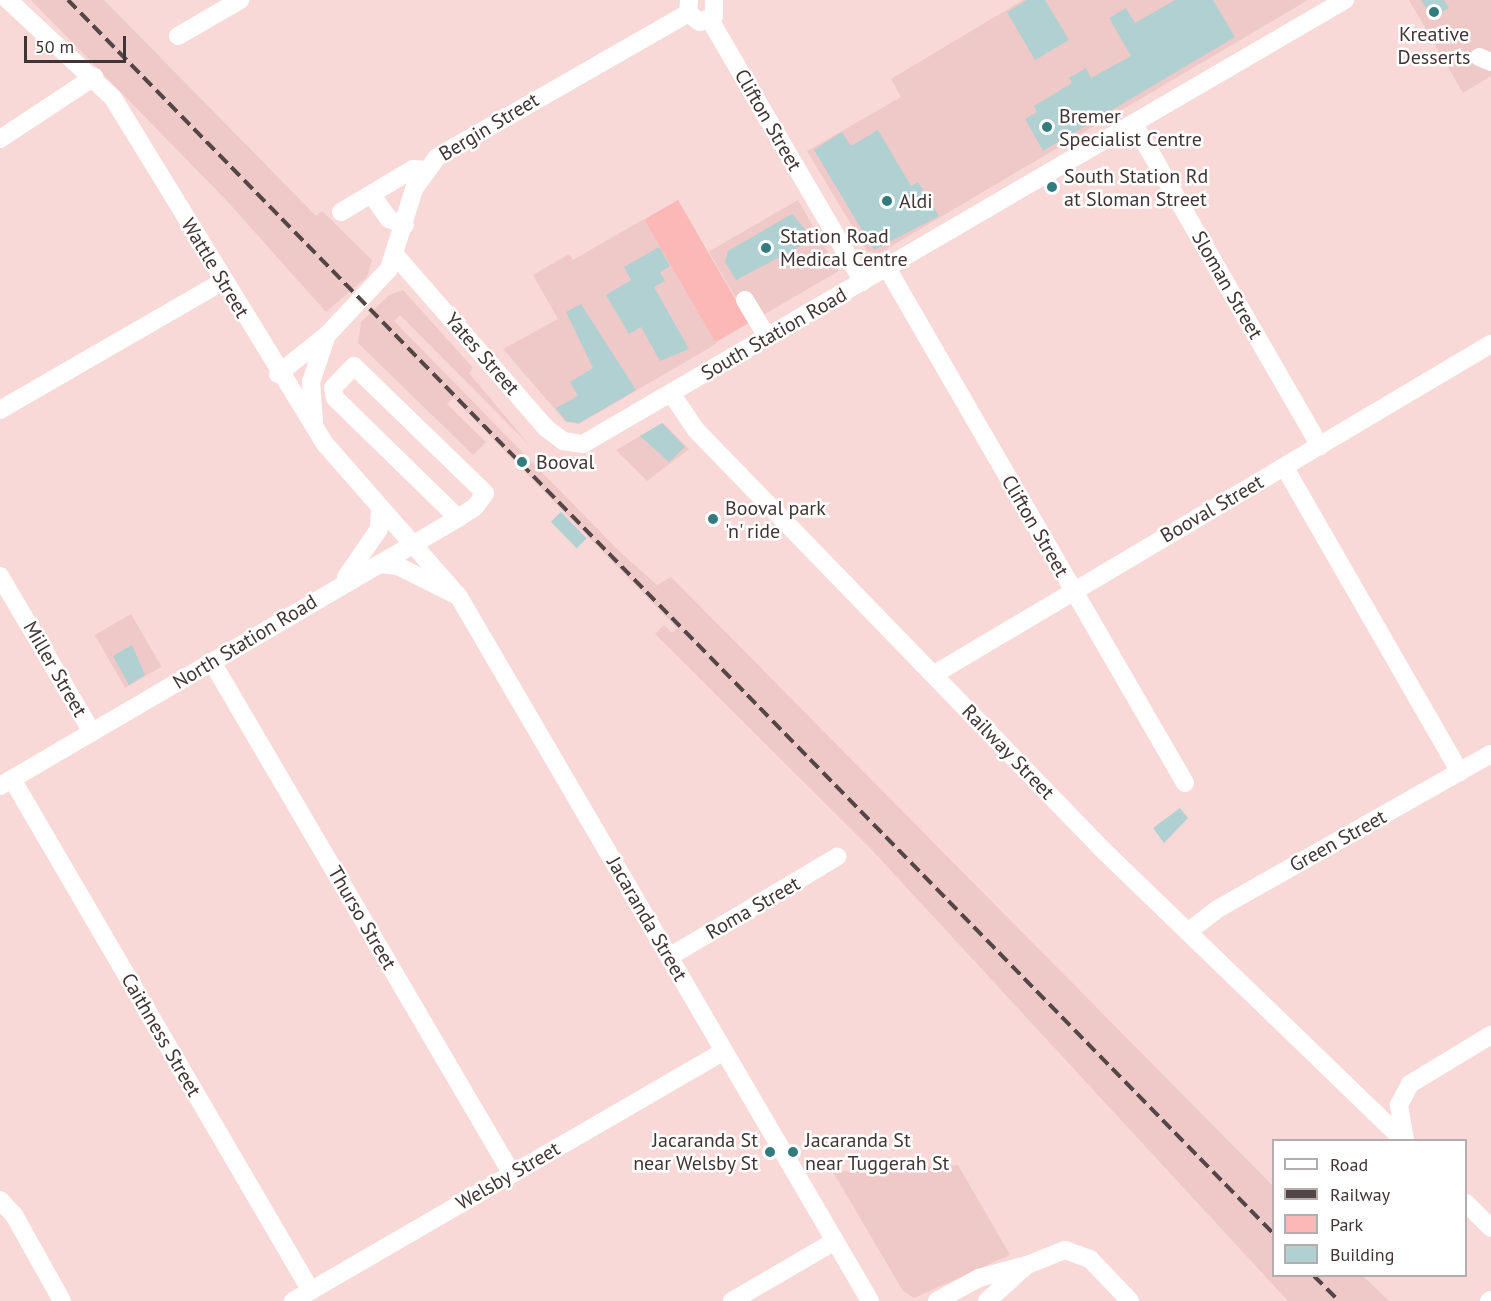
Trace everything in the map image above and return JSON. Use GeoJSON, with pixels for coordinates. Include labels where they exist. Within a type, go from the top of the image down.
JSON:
{"type":"FeatureCollection","features":[{"type":"Feature","properties":{"kind":"street","name":"Wattle Street"},"geometry":{"type":"LineString","coordinates":[[8,0],[94,77],[118,105],[278,374],[316,430],[380,507],[417,542]]}},
{"type":"Feature","properties":{"kind":"street"},"geometry":{"type":"LineString","coordinates":[[178,36],[240,0]]}},
{"type":"Feature","properties":{"kind":"street"},"geometry":{"type":"LineString","coordinates":[[689,7],[697,22],[710,20],[715,0]]}},
{"type":"Feature","properties":{"kind":"street","name":"South Station Road"},"geometry":{"type":"LineString","coordinates":[[574,444],[587,443],[1345,0]]}},
{"type":"Feature","properties":{"kind":"street","name":"Bergin Street"},"geometry":{"type":"LineString","coordinates":[[278,374],[328,334],[379,284],[396,256],[425,170],[453,146],[689,7]]}},
{"type":"Feature","properties":{"kind":"street","name":"Clifton Street"},"geometry":{"type":"LineString","coordinates":[[710,20],[863,282]]}},
{"type":"Feature","properties":{"kind":"street"},"geometry":{"type":"LineString","coordinates":[[0,139],[94,77]]}},
{"type":"Feature","properties":{"kind":"street","name":"Sloman Street"},"geometry":{"type":"LineString","coordinates":[[1134,124],[1320,446]]}},
{"type":"Feature","properties":{"kind":"street"},"geometry":{"type":"LineString","coordinates":[[341,212],[413,169],[425,170]]}},
{"type":"Feature","properties":{"kind":"street"},"geometry":{"type":"LineString","coordinates":[[372,195],[389,219],[405,225]]}},
{"type":"Feature","properties":{"kind":"street","name":"Yates Street"},"geometry":{"type":"LineString","coordinates":[[396,256],[546,428],[574,444]]}},
{"type":"Feature","properties":{"kind":"street","name":"Clifton Street"},"geometry":{"type":"LineString","coordinates":[[887,268],[1185,783]]}},
{"type":"Feature","properties":{"kind":"street"},"geometry":{"type":"LineString","coordinates":[[0,410],[223,281]]}},
{"type":"Feature","properties":{"kind":"street"},"geometry":{"type":"LineString","coordinates":[[745,300],[767,337]]}},
{"type":"Feature","properties":{"kind":"street"},"geometry":{"type":"LineString","coordinates":[[316,430],[310,388],[328,334]]}},
{"type":"Feature","properties":{"kind":"street","name":"Booval Street"},"geometry":{"type":"LineString","coordinates":[[933,675],[1491,344]]}},
{"type":"Feature","properties":{"kind":"street","name":"North Station Road"},"geometry":{"type":"LineString","coordinates":[[6,782],[458,518],[485,493],[354,366],[333,387],[335,398],[458,518]]}},
{"type":"Feature","properties":{"kind":"street","name":"Railway Street"},"geometry":{"type":"LineString","coordinates":[[671,393],[696,430],[933,675],[1188,932],[1403,1139]]}},
{"type":"Feature","properties":{"kind":"street"},"geometry":{"type":"LineString","coordinates":[[1284,468],[1460,772]]}},
{"type":"Feature","properties":{"kind":"street"},"geometry":{"type":"LineString","coordinates":[[337,588],[379,529],[380,507]]}},
{"type":"Feature","properties":{"kind":"street","name":"Jacaranda Street"},"geometry":{"type":"LineString","coordinates":[[417,542],[459,597],[870,1301]]}},
{"type":"Feature","properties":{"kind":"street"},"geometry":{"type":"LineString","coordinates":[[379,564],[398,566],[459,597]]}},
{"type":"Feature","properties":{"kind":"street","name":"Miller Street"},"geometry":{"type":"LineString","coordinates":[[0,576],[92,732]]}},
{"type":"Feature","properties":{"kind":"street","name":"Thurso Street"},"geometry":{"type":"LineString","coordinates":[[212,662],[512,1174]]}},
{"type":"Feature","properties":{"kind":"street","name":"Green Street"},"geometry":{"type":"LineString","coordinates":[[1188,932],[1216,910],[1491,754]]}},
{"type":"Feature","properties":{"kind":"street","name":"Caithness Street"},"geometry":{"type":"LineString","coordinates":[[6,782],[311,1291]]}},
{"type":"Feature","properties":{"kind":"street","name":"Roma Street"},"geometry":{"type":"LineString","coordinates":[[669,957],[837,857]]}},
{"type":"Feature","properties":{"kind":"street"},"geometry":{"type":"LineString","coordinates":[[1404,1139],[1399,1106],[1419,1077],[1491,1035]]}},
{"type":"Feature","properties":{"kind":"street","name":"Welsby Street"},"geometry":{"type":"LineString","coordinates":[[293,1301],[724,1051]]}},
{"type":"Feature","properties":{"kind":"street"},"geometry":{"type":"LineString","coordinates":[[1360,1098],[1399,1106]]}},
{"type":"Feature","properties":{"kind":"street"},"geometry":{"type":"LineString","coordinates":[[0,1200],[14,1215],[62,1301]]}},
{"type":"Feature","properties":{"kind":"street"},"geometry":{"type":"LineString","coordinates":[[1467,1204],[1491,1228]]}},
{"type":"Feature","properties":{"kind":"street"},"geometry":{"type":"LineString","coordinates":[[732,1301],[835,1241]]}},
{"type":"Feature","properties":{"kind":"street"},"geometry":{"type":"LineString","coordinates":[[937,1301],[978,1278],[1027,1265],[1052,1252],[1079,1252],[1130,1301]]}},
{"type":"Feature","properties":{"kind":"street"},"geometry":{"type":"LineString","coordinates":[[987,1301],[1027,1265]]}},
{"type":"Feature","properties":{"kind":"shaded area"},"geometry":{"type":"Polygon","coordinates":[[[31,0],[104,0],[316,216],[322,211],[372,260],[367,277],[326,312],[228,202],[31,0]]]}},
{"type":"Feature","properties":{"kind":"shaded area"},"geometry":{"type":"Polygon","coordinates":[[[1023,0],[1308,0],[878,254],[867,251],[807,151],[901,97],[891,79],[1023,0]]]}},
{"type":"Feature","properties":{"kind":"shaded area"},"geometry":{"type":"Polygon","coordinates":[[[1409,0],[1491,0],[1491,76],[1463,93],[1409,0]]]}},
{"type":"Feature","properties":{"kind":"shaded area"},"geometry":{"type":"Polygon","coordinates":[[[798,200],[839,271],[750,323],[709,252],[798,200]]]}},
{"type":"Feature","properties":{"kind":"shaded area"},"geometry":{"type":"Polygon","coordinates":[[[644,219],[716,344],[579,424],[566,422],[503,349],[558,319],[533,275],[569,254],[573,260],[644,219]]]}},
{"type":"Feature","properties":{"kind":"shaded area"},"geometry":{"type":"Polygon","coordinates":[[[403,290],[473,368],[469,373],[531,447],[400,315],[394,321],[619,551],[657,585],[671,577],[1272,1185],[1272,1277],[1364,1277],[1389,1301],[1288,1301],[871,849],[655,634],[664,625],[672,633],[677,628],[453,398],[447,404],[486,442],[473,455],[358,343],[361,322],[389,295],[403,290]]]}},
{"type":"Feature","properties":{"kind":"shaded area"},"geometry":{"type":"Polygon","coordinates":[[[663,423],[689,449],[647,481],[616,450],[663,423]]]}},
{"type":"Feature","properties":{"kind":"shaded area"},"geometry":{"type":"Polygon","coordinates":[[[131,614],[162,667],[125,688],[95,635],[131,614]]]}},
{"type":"Feature","properties":{"kind":"shaded area"},"geometry":{"type":"Polygon","coordinates":[[[958,1165],[1010,1255],[914,1298],[903,1291],[833,1172],[958,1165]]]}},
{"type":"Feature","properties":{"kind":"green space"},"geometry":{"type":"Polygon","coordinates":[[[678,200],[749,323],[715,342],[644,220],[678,200]]]}},
{"type":"Feature","properties":{"kind":"building"},"geometry":{"type":"Polygon","coordinates":[[[1027,0],[1045,0],[1069,40],[1035,60],[1007,12],[1027,0]]]}},
{"type":"Feature","properties":{"kind":"building"},"geometry":{"type":"Polygon","coordinates":[[[1175,0],[1213,0],[1235,37],[1043,151],[1025,119],[1037,112],[1034,106],[1072,83],[1069,78],[1086,68],[1091,78],[1131,56],[1109,18],[1126,8],[1135,23],[1175,0]]]}},
{"type":"Feature","properties":{"kind":"building","name":"Kreative Desserts"},"geometry":{"type":"Polygon","coordinates":[[[1421,0],[1444,0],[1449,8],[1432,17],[1421,0]]]}},
{"type":"Feature","properties":{"kind":"building","name":"Aldi"},"geometry":{"type":"Polygon","coordinates":[[[878,130],[911,186],[918,182],[939,216],[874,250],[814,150],[842,132],[851,146],[878,130]]]}},
{"type":"Feature","properties":{"kind":"building","name":"Station Road Medical Centre"},"geometry":{"type":"Polygon","coordinates":[[[792,214],[807,232],[803,245],[736,280],[725,262],[728,251],[792,214]]]}},
{"type":"Feature","properties":{"kind":"building"},"geometry":{"type":"Polygon","coordinates":[[[659,247],[670,266],[660,272],[665,281],[654,287],[689,349],[660,361],[641,327],[629,334],[606,295],[631,280],[624,267],[659,247]]]}},
{"type":"Feature","properties":{"kind":"building"},"geometry":{"type":"Polygon","coordinates":[[[581,304],[636,390],[579,423],[566,421],[556,408],[578,396],[570,382],[593,368],[566,312],[581,304]]]}},
{"type":"Feature","properties":{"kind":"building"},"geometry":{"type":"Polygon","coordinates":[[[662,423],[685,447],[669,462],[640,436],[662,423]]]}},
{"type":"Feature","properties":{"kind":"building"},"geometry":{"type":"Polygon","coordinates":[[[561,512],[587,539],[577,548],[551,522],[561,512]]]}},
{"type":"Feature","properties":{"kind":"building"},"geometry":{"type":"Polygon","coordinates":[[[132,645],[145,675],[129,685],[113,656],[132,645]]]}},
{"type":"Feature","properties":{"kind":"building"},"geometry":{"type":"Polygon","coordinates":[[[1180,808],[1188,818],[1164,843],[1153,828],[1180,808]]]}},
{"type":"Feature","properties":{"kind":"railway"},"geometry":{"type":"LineString","coordinates":[[68,0],[1272,1232]]}},
{"type":"Feature","properties":{"kind":"railway"},"geometry":{"type":"LineString","coordinates":[[1315,1277],[1339,1301]]}},
{"type":"Feature","properties":{"kind":"place","name":"Kreative Desserts"},"geometry":{"type":"Point","coordinates":[1434,12]}},
{"type":"Feature","properties":{"kind":"place","name":"Bremer Specialist Centre"},"geometry":{"type":"Point","coordinates":[1047,127]}},
{"type":"Feature","properties":{"kind":"place","name":"South Station Rd at Sloman Street"},"geometry":{"type":"Point","coordinates":[1052,187]}},
{"type":"Feature","properties":{"kind":"place","name":"Aldi"},"geometry":{"type":"Point","coordinates":[887,201]}},
{"type":"Feature","properties":{"kind":"place","name":"Station Road Medical Centre"},"geometry":{"type":"Point","coordinates":[766,248]}},
{"type":"Feature","properties":{"kind":"place","name":"Booval"},"geometry":{"type":"Point","coordinates":[522,462]}},
{"type":"Feature","properties":{"kind":"place","name":"Booval park 'n' ride"},"geometry":{"type":"Point","coordinates":[713,519]}},
{"type":"Feature","properties":{"kind":"place","name":"Jacaranda St near Welsby St"},"geometry":{"type":"Point","coordinates":[770,1152]}},
{"type":"Feature","properties":{"kind":"place","name":"Jacaranda St near Tuggerah St"},"geometry":{"type":"Point","coordinates":[793,1152]}}]}
